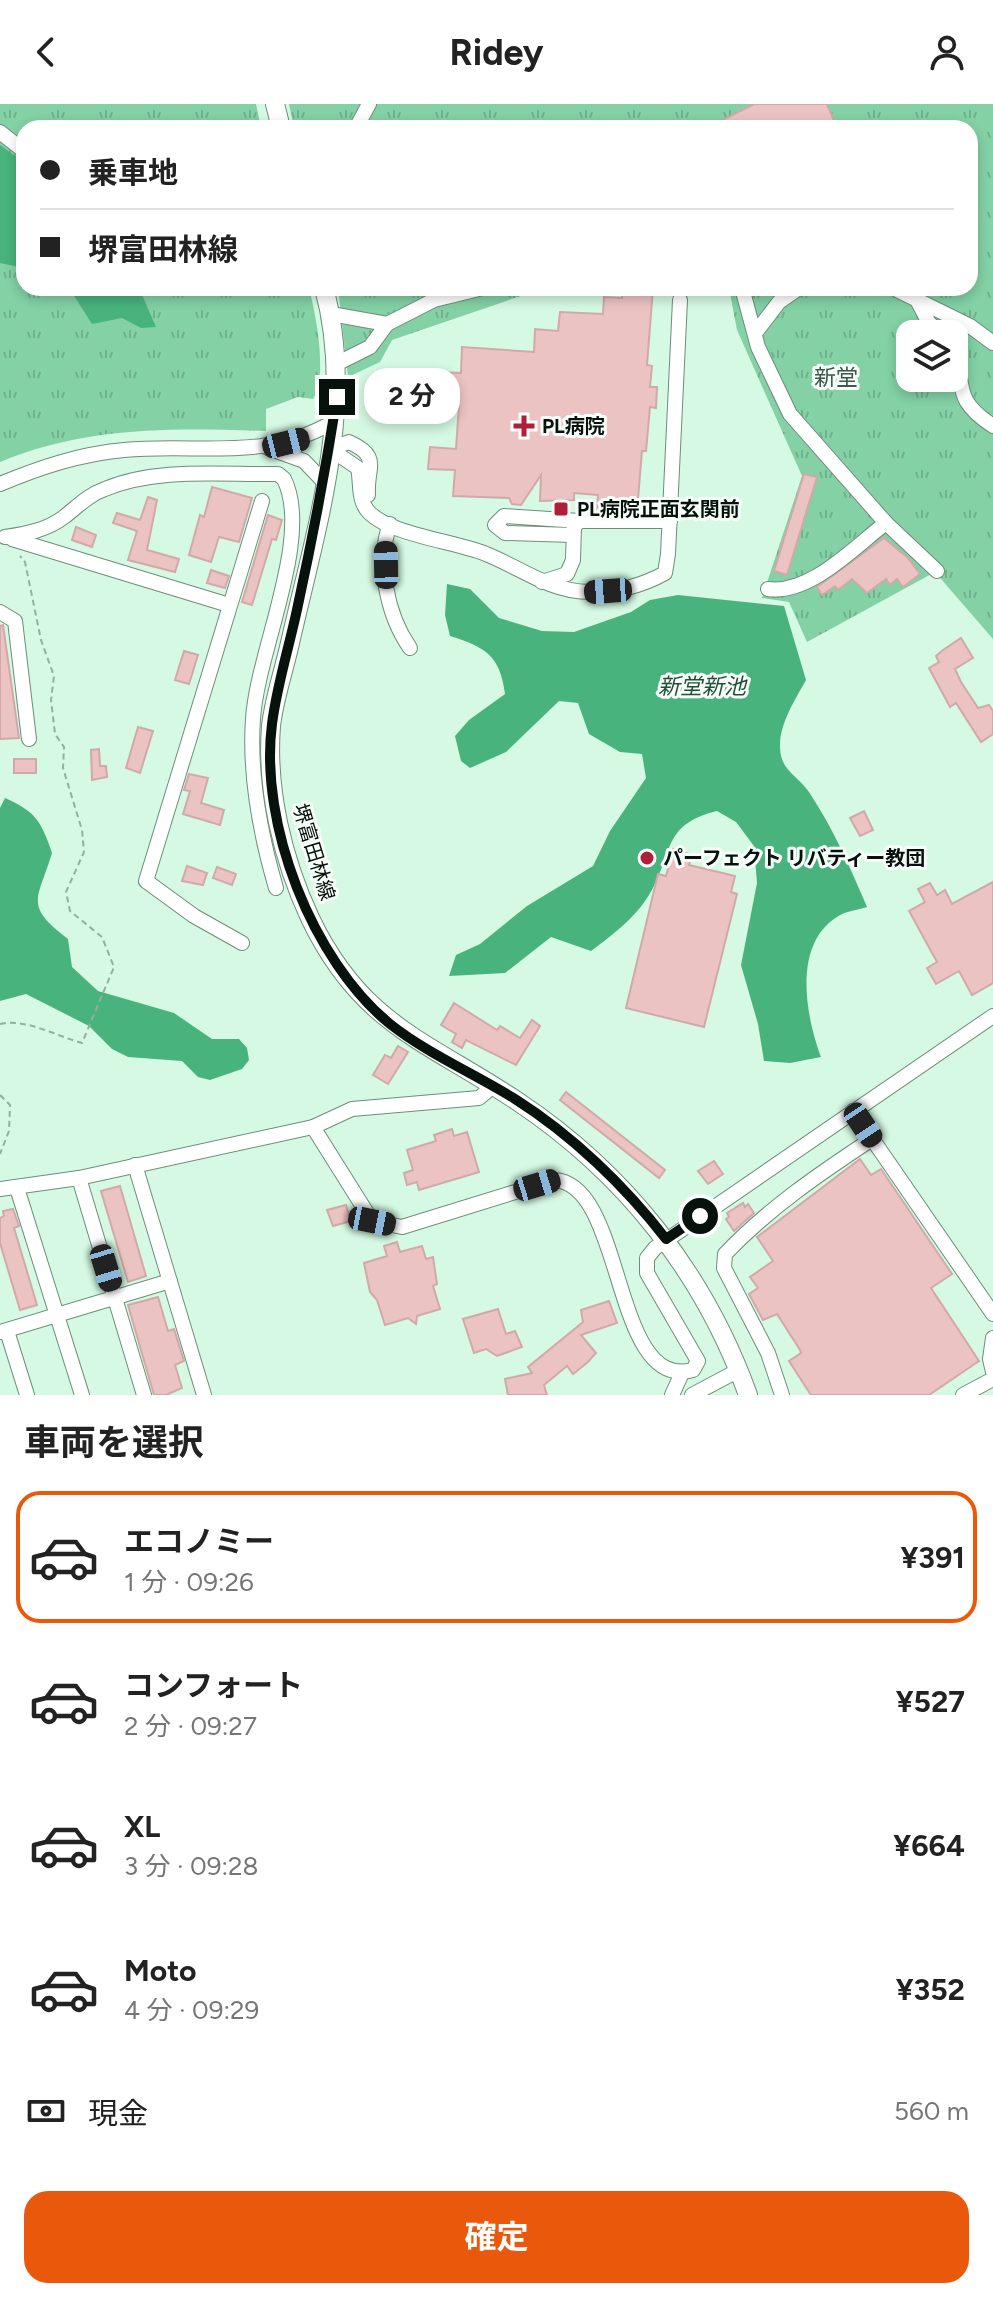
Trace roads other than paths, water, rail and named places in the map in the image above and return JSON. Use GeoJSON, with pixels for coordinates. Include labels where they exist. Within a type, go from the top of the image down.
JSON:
{"type":"FeatureCollection","features":[{"type":"Feature","properties":{"kind":"main road","name":"堺富田林線"},"geometry":{"type":"LineString","coordinates":[[326,296],[338,363],[330,449],[271,725],[276,810],[283,841],[311,920],[353,987],[391,1025],[515,1099],[611,1176],[666,1239],[715,1318],[748,1395]]}},
{"type":"Feature","properties":{"kind":"street"},"geometry":{"type":"LineString","coordinates":[[0,132],[16,145]]}},
{"type":"Feature","properties":{"kind":"street"},"geometry":{"type":"LineString","coordinates":[[434,300],[438,296]]}},
{"type":"Feature","properties":{"kind":"street"},"geometry":{"type":"LineString","coordinates":[[338,363],[370,347],[387,324],[434,300],[450,296]]}},
{"type":"Feature","properties":{"kind":"street"},"geometry":{"type":"LineString","coordinates":[[745,296],[758,347],[790,414],[886,523],[937,571]]}},
{"type":"Feature","properties":{"kind":"street"},"geometry":{"type":"LineString","coordinates":[[756,332],[779,302],[788,296]]}},
{"type":"Feature","properties":{"kind":"street"},"geometry":{"type":"LineString","coordinates":[[910,296],[970,326],[993,343]]}},
{"type":"Feature","properties":{"kind":"street"},"geometry":{"type":"LineString","coordinates":[[917,299],[928,320]]}},
{"type":"Feature","properties":{"kind":"street"},"geometry":{"type":"LineString","coordinates":[[330,449],[358,468],[364,504],[373,514],[390,524],[486,554],[541,583],[589,592],[628,588],[655,578],[665,573],[670,521],[680,300]]}},
{"type":"Feature","properties":{"kind":"street"},"geometry":{"type":"LineString","coordinates":[[331,314],[387,324]]}},
{"type":"Feature","properties":{"kind":"street"},"geometry":{"type":"LineString","coordinates":[[963,392],[967,403],[993,426]]}},
{"type":"Feature","properties":{"kind":"street"},"geometry":{"type":"LineString","coordinates":[[0,484],[74,456],[175,447],[268,448],[305,439],[333,422]]}},
{"type":"Feature","properties":{"kind":"street"},"geometry":{"type":"LineString","coordinates":[[268,448],[304,461],[324,482]]}},
{"type":"Feature","properties":{"kind":"street"},"geometry":{"type":"LineString","coordinates":[[3,537],[32,533],[61,519],[102,489],[124,481],[152,476],[264,474],[278,474],[284,479],[293,507],[295,527],[253,715],[252,753],[255,797],[276,888]]}},
{"type":"Feature","properties":{"kind":"street"},"geometry":{"type":"LineString","coordinates":[[242,943],[194,916],[146,881],[262,501]]}},
{"type":"Feature","properties":{"kind":"street"},"geometry":{"type":"LineString","coordinates":[[541,583],[567,574],[573,560],[577,528],[670,521]]}},
{"type":"Feature","properties":{"kind":"street"},"geometry":{"type":"LineString","coordinates":[[768,589],[787,590],[804,583],[886,523]]}},
{"type":"Feature","properties":{"kind":"street"},"geometry":{"type":"LineString","coordinates":[[390,524],[385,537],[386,593],[410,648]]}},
{"type":"Feature","properties":{"kind":"street"},"geometry":{"type":"LineString","coordinates":[[3,537],[229,605]]}},
{"type":"Feature","properties":{"kind":"street"},"geometry":{"type":"LineString","coordinates":[[0,612],[15,621],[29,739]]}},
{"type":"Feature","properties":{"kind":"street"},"geometry":{"type":"LineString","coordinates":[[313,1127],[372,1221],[402,1227],[554,1180],[568,1181],[592,1211],[610,1251],[639,1341],[665,1367],[682,1373],[693,1370],[698,1361],[695,1350],[647,1273],[647,1258],[666,1239],[993,1016]]}},
{"type":"Feature","properties":{"kind":"street"},"geometry":{"type":"LineString","coordinates":[[0,1189],[79,1178],[313,1127],[352,1109],[479,1098],[492,1087]]}},
{"type":"Feature","properties":{"kind":"street"},"geometry":{"type":"LineString","coordinates":[[853,1111],[993,1314]]}},
{"type":"Feature","properties":{"kind":"street"},"geometry":{"type":"LineString","coordinates":[[782,1395],[768,1353],[724,1268],[725,1254],[751,1226],[802,1186],[872,1139]]}},
{"type":"Feature","properties":{"kind":"street"},"geometry":{"type":"LineString","coordinates":[[135,1165],[204,1395]]}},
{"type":"Feature","properties":{"kind":"street"},"geometry":{"type":"LineString","coordinates":[[79,1178],[144,1395]]}},
{"type":"Feature","properties":{"kind":"street"},"geometry":{"type":"LineString","coordinates":[[17,1188],[82,1395]]}},
{"type":"Feature","properties":{"kind":"street"},"geometry":{"type":"LineString","coordinates":[[27,1395],[3,1332],[170,1281]]}},
{"type":"Feature","properties":{"kind":"street"},"geometry":{"type":"LineString","coordinates":[[993,1338],[990,1359],[993,1372]]}},
{"type":"Feature","properties":{"kind":"street"},"geometry":{"type":"LineString","coordinates":[[692,1395],[739,1370]]}},
{"type":"Feature","properties":{"kind":"street"},"geometry":{"type":"LineString","coordinates":[[672,1395],[682,1373]]}},
{"type":"Feature","properties":{"kind":"street"},"geometry":{"type":"LineString","coordinates":[[963,1395],[993,1379]]}},
{"type":"Feature","properties":{"kind":"water"},"geometry":{"type":"Polygon","coordinates":[[[0,145],[16,157],[16,266],[0,263],[0,145]]]}},
{"type":"Feature","properties":{"kind":"water"},"geometry":{"type":"Polygon","coordinates":[[[74,296],[142,296],[156,327],[141,328],[122,318],[92,324],[74,296]]]}},
{"type":"Feature","properties":{"kind":"water","name":"新堂新池"},"geometry":{"type":"Polygon","coordinates":[[[447,584],[470,589],[499,618],[542,631],[574,632],[631,612],[650,600],[678,595],[784,606],[806,680],[785,721],[780,739],[781,756],[786,768],[809,792],[826,820],[867,907],[837,917],[823,929],[813,945],[806,982],[811,1022],[821,1057],[790,1063],[764,1061],[758,1024],[741,965],[757,883],[754,846],[736,822],[717,811],[700,816],[679,831],[653,888],[640,907],[617,931],[591,951],[551,937],[505,973],[449,976],[456,955],[480,944],[527,906],[593,866],[610,831],[646,778],[642,754],[620,752],[589,734],[578,703],[559,701],[506,752],[470,768],[461,761],[455,736],[469,720],[505,694],[499,670],[489,654],[450,636],[445,615],[447,584]]]}},
{"type":"Feature","properties":{"kind":"water"},"geometry":{"type":"Polygon","coordinates":[[[5,798],[31,813],[48,842],[52,853],[39,892],[39,909],[68,939],[72,967],[98,991],[174,1013],[212,1039],[239,1039],[247,1048],[249,1060],[242,1069],[210,1080],[198,1077],[182,1061],[128,1057],[112,1049],[89,1026],[26,994],[0,1001],[0,808],[5,798]]]}},
{"type":"Feature","properties":{"kind":"place","name":"PL病院"},"geometry":{"type":"Point","coordinates":[524,426]}},
{"type":"Feature","properties":{"kind":"place","name":"PL病院正面玄関前"},"geometry":{"type":"Point","coordinates":[561,509]}},
{"type":"Feature","properties":{"kind":"place","name":"パーフェクト リバティー教団"},"geometry":{"type":"Point","coordinates":[647,858]}},
{"type":"Feature","properties":{"kind":"district","name":"新堂"},"geometry":{"type":"Point","coordinates":[836,377]}}]}
